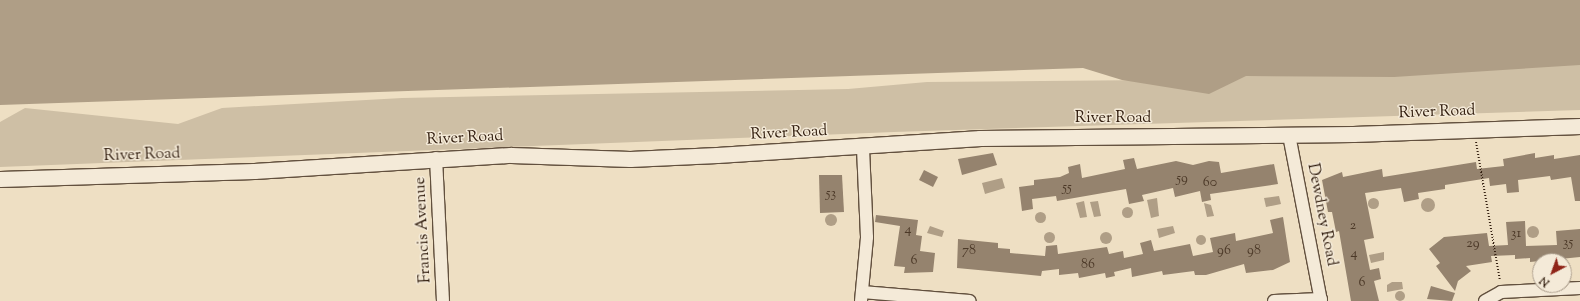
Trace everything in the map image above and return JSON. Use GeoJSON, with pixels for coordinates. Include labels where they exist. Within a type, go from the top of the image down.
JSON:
{"type":"FeatureCollection","features":[{"type":"Feature","properties":{"kind":"street","name":"River Road"},"geometry":{"type":"LineString","coordinates":[[0,179],[254,171],[436,158],[511,155],[630,159],[863,148],[980,138],[1289,135],[1580,126]]}},
{"type":"Feature","properties":{"kind":"street","name":"Dewdney Road"},"geometry":{"type":"LineString","coordinates":[[1289,135],[1321,300]]}},
{"type":"Feature","properties":{"kind":"street"},"geometry":{"type":"LineString","coordinates":[[863,148],[867,237],[862,296],[970,301]]}},
{"type":"Feature","properties":{"kind":"street","name":"Francis Avenue"},"geometry":{"type":"LineString","coordinates":[[436,158],[443,301]]}},
{"type":"Feature","properties":{"kind":"street"},"geometry":{"type":"LineString","coordinates":[[1485,301],[1501,292],[1580,288]]}},
{"type":"Feature","properties":{"kind":"street"},"geometry":{"type":"LineString","coordinates":[[1274,301],[1321,300]]}},
{"type":"Feature","properties":{"kind":"path"},"geometry":{"type":"LineString","coordinates":[[1474,130],[1501,292]]}},
{"type":"Feature","properties":{"kind":"shaded area"},"geometry":{"type":"Polygon","coordinates":[[[0,0],[1580,0],[1580,65],[1394,77],[1246,76],[1209,94],[1122,80],[1083,68],[0,105],[0,0]]]}},
{"type":"Feature","properties":{"kind":"shaded area"},"geometry":{"type":"Polygon","coordinates":[[[1580,60],[1580,110],[894,132],[0,167],[0,122],[25,108],[178,124],[222,108],[402,98],[848,89],[927,82],[1151,80],[1580,60]]]}},
{"type":"Feature","properties":{"kind":"shaded area"},"geometry":{"type":"Polygon","coordinates":[[[1002,178],[1005,188],[985,194],[982,183],[1002,178]]]}},
{"type":"Feature","properties":{"kind":"shaded area"},"geometry":{"type":"Polygon","coordinates":[[[1279,196],[1281,204],[1266,207],[1264,198],[1279,196]]]}},
{"type":"Feature","properties":{"kind":"shaded area"},"geometry":{"type":"Polygon","coordinates":[[[1373,197],[1377,199],[1379,203],[1377,207],[1373,209],[1369,207],[1367,203],[1369,199],[1373,197]]]}},
{"type":"Feature","properties":{"kind":"shaded area"},"geometry":{"type":"Polygon","coordinates":[[[1157,198],[1159,216],[1151,218],[1147,200],[1157,198]]]}},
{"type":"Feature","properties":{"kind":"shaded area"},"geometry":{"type":"Polygon","coordinates":[[[1425,198],[1431,198],[1435,202],[1435,208],[1431,212],[1425,212],[1421,208],[1421,202],[1425,198]]]}},
{"type":"Feature","properties":{"kind":"shaded area"},"geometry":{"type":"Polygon","coordinates":[[[1084,201],[1087,217],[1080,218],[1076,203],[1084,201]]]}},
{"type":"Feature","properties":{"kind":"shaded area"},"geometry":{"type":"Polygon","coordinates":[[[1098,201],[1101,216],[1094,217],[1090,202],[1098,201]]]}},
{"type":"Feature","properties":{"kind":"shaded area"},"geometry":{"type":"Polygon","coordinates":[[[1204,203],[1211,205],[1214,216],[1207,217],[1204,203]]]}},
{"type":"Feature","properties":{"kind":"shaded area"},"geometry":{"type":"Polygon","coordinates":[[[1125,207],[1129,207],[1131,208],[1131,216],[1125,217],[1122,214],[1122,210],[1125,207]]]}},
{"type":"Feature","properties":{"kind":"shaded area"},"geometry":{"type":"Polygon","coordinates":[[[1040,211],[1044,213],[1046,217],[1044,221],[1040,223],[1036,221],[1034,217],[1036,213],[1040,211]]]}},
{"type":"Feature","properties":{"kind":"shaded area"},"geometry":{"type":"Polygon","coordinates":[[[831,214],[835,216],[837,220],[835,224],[831,226],[827,224],[825,220],[827,216],[831,214]]]}},
{"type":"Feature","properties":{"kind":"shaded area"},"geometry":{"type":"Polygon","coordinates":[[[930,226],[944,231],[942,237],[927,233],[930,226]]]}},
{"type":"Feature","properties":{"kind":"shaded area"},"geometry":{"type":"Polygon","coordinates":[[[1173,226],[1175,233],[1159,238],[1157,229],[1173,226]]]}},
{"type":"Feature","properties":{"kind":"shaded area"},"geometry":{"type":"Polygon","coordinates":[[[1531,226],[1535,226],[1539,232],[1535,238],[1531,238],[1527,234],[1527,230],[1531,226]]]}},
{"type":"Feature","properties":{"kind":"shaded area"},"geometry":{"type":"Polygon","coordinates":[[[1049,231],[1053,233],[1055,237],[1053,241],[1049,243],[1045,241],[1043,237],[1045,233],[1049,231]]]}},
{"type":"Feature","properties":{"kind":"shaded area"},"geometry":{"type":"Polygon","coordinates":[[[1106,232],[1110,234],[1112,238],[1110,242],[1106,244],[1102,242],[1100,238],[1102,234],[1106,232]]]}},
{"type":"Feature","properties":{"kind":"shaded area"},"geometry":{"type":"Polygon","coordinates":[[[1199,235],[1203,235],[1205,236],[1205,244],[1199,245],[1196,242],[1196,238],[1199,235]]]}},
{"type":"Feature","properties":{"kind":"shaded area"},"geometry":{"type":"Polygon","coordinates":[[[1384,252],[1384,260],[1371,263],[1369,255],[1384,252]]]}},
{"type":"Feature","properties":{"kind":"shaded area"},"geometry":{"type":"Polygon","coordinates":[[[1392,282],[1402,282],[1403,289],[1387,292],[1387,285],[1392,282]]]}},
{"type":"Feature","properties":{"kind":"shaded area"},"geometry":{"type":"Polygon","coordinates":[[[1398,291],[1402,291],[1404,292],[1404,300],[1398,301],[1395,298],[1395,294],[1398,291]]]}},
{"type":"Feature","properties":{"kind":"building"},"geometry":{"type":"Polygon","coordinates":[[[993,153],[997,165],[962,175],[958,159],[993,153]]]}},
{"type":"Feature","properties":{"kind":"building"},"geometry":{"type":"Polygon","coordinates":[[[1535,153],[1535,158],[1554,155],[1554,159],[1580,155],[1580,201],[1575,201],[1571,177],[1551,180],[1550,176],[1518,180],[1519,192],[1507,193],[1506,184],[1490,186],[1489,178],[1445,185],[1445,189],[1418,193],[1419,199],[1404,202],[1401,188],[1365,193],[1374,238],[1364,240],[1370,270],[1379,268],[1381,279],[1374,281],[1379,301],[1351,301],[1339,231],[1336,232],[1332,212],[1328,212],[1322,180],[1342,172],[1343,177],[1382,169],[1383,177],[1476,162],[1477,169],[1504,166],[1503,159],[1535,153]]]}},
{"type":"Feature","properties":{"kind":"building"},"geometry":{"type":"Polygon","coordinates":[[[1134,158],[1137,169],[1176,161],[1193,165],[1209,161],[1219,162],[1221,173],[1274,164],[1278,184],[1210,194],[1211,200],[1202,202],[1200,191],[1175,197],[1173,188],[1142,195],[1144,201],[1129,204],[1126,189],[1057,201],[1056,196],[1032,199],[1033,209],[1022,211],[1019,187],[1034,185],[1034,180],[1060,177],[1069,173],[1068,167],[1080,164],[1082,178],[1125,169],[1123,160],[1134,158]]]}},
{"type":"Feature","properties":{"kind":"building"},"geometry":{"type":"Polygon","coordinates":[[[924,170],[938,177],[933,187],[919,180],[924,170]]]}},
{"type":"Feature","properties":{"kind":"building"},"geometry":{"type":"Polygon","coordinates":[[[819,175],[842,175],[844,212],[820,213],[819,175]]]}},
{"type":"Feature","properties":{"kind":"building"},"geometry":{"type":"Polygon","coordinates":[[[876,215],[918,220],[916,235],[922,236],[920,251],[935,253],[933,272],[904,273],[905,267],[894,266],[900,226],[875,222],[876,215]]]}},
{"type":"Feature","properties":{"kind":"building"},"geometry":{"type":"Polygon","coordinates":[[[1283,217],[1290,262],[1273,270],[1246,273],[1244,264],[1206,275],[1195,275],[1194,271],[1163,275],[1162,271],[1132,277],[1131,268],[1114,272],[1115,276],[1106,278],[1105,273],[1079,278],[1078,273],[1059,275],[1059,269],[1042,271],[1041,276],[957,268],[958,239],[998,243],[998,248],[1010,249],[1010,253],[1045,256],[1046,246],[1057,245],[1058,254],[1107,247],[1109,254],[1123,251],[1124,258],[1143,254],[1140,243],[1151,240],[1154,251],[1190,244],[1193,256],[1213,252],[1210,238],[1235,233],[1236,241],[1273,233],[1270,220],[1283,217]]]}},
{"type":"Feature","properties":{"kind":"building"},"geometry":{"type":"Polygon","coordinates":[[[1525,221],[1526,246],[1557,245],[1556,231],[1580,229],[1580,257],[1572,258],[1572,253],[1532,253],[1532,262],[1530,262],[1530,258],[1515,259],[1515,255],[1491,256],[1492,262],[1466,266],[1471,271],[1458,281],[1455,291],[1436,266],[1440,263],[1429,249],[1444,237],[1487,233],[1489,246],[1508,245],[1506,222],[1525,221]]]}},
{"type":"Feature","properties":{"kind":"building"},"geometry":{"type":"Polygon","coordinates":[[[1431,286],[1455,293],[1452,301],[1427,299],[1431,286]]]}}]}
